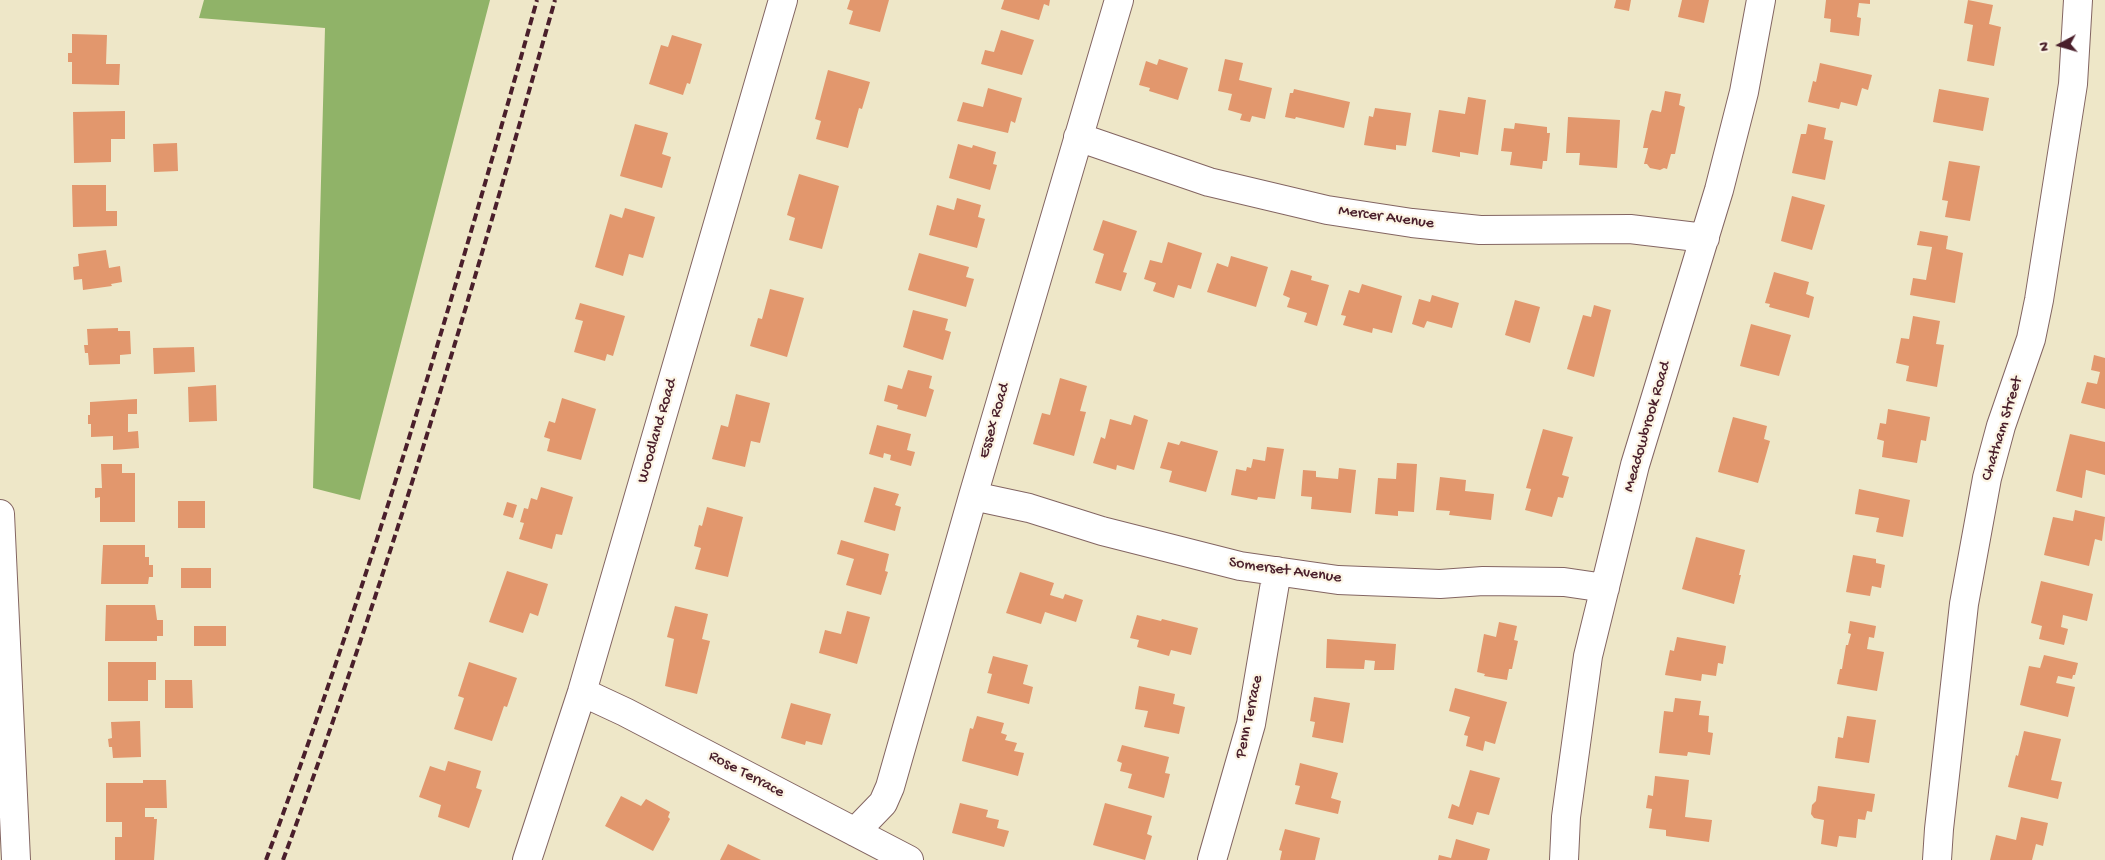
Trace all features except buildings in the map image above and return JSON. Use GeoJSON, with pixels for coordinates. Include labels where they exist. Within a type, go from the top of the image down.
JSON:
{"type":"FeatureCollection","features":[{"type":"Feature","properties":{"kind":"street","name":"Woodland Road"},"geometry":{"type":"LineString","coordinates":[[528,860],[582,692],[783,0]]}},
{"type":"Feature","properties":{"kind":"street","name":"Essex Road"},"geometry":{"type":"LineString","coordinates":[[855,832],[883,803],[890,787],[973,496],[1119,0]]}},
{"type":"Feature","properties":{"kind":"street","name":"Meadowbrook Road"},"geometry":{"type":"LineString","coordinates":[[1564,860],[1566,817],[1588,656],[1635,465],[1705,238],[1744,92],[1761,0]]}},
{"type":"Feature","properties":{"kind":"street","name":"Chatham Street"},"geometry":{"type":"LineString","coordinates":[[1938,860],[1939,829],[1964,604],[1987,478],[2001,426],[2030,339],[2039,300],[2072,84],[2078,0]]}},
{"type":"Feature","properties":{"kind":"street","name":"Mercer Avenue"},"geometry":{"type":"LineString","coordinates":[[1078,137],[1209,182],[1327,210],[1412,224],[1480,230],[1630,229],[1705,238]]}},
{"type":"Feature","properties":{"kind":"street","name":"Somerset Avenue"},"geometry":{"type":"LineString","coordinates":[[973,496],[1029,508],[1166,548],[1240,566],[1338,580],[1440,584],[1483,581],[1564,582],[1604,588]]}},
{"type":"Feature","properties":{"kind":"street"},"geometry":{"type":"LineString","coordinates":[[0,514],[16,860]]}},
{"type":"Feature","properties":{"kind":"street","name":"Penn Terrace"},"geometry":{"type":"LineString","coordinates":[[1212,860],[1251,724],[1277,571]]}},
{"type":"Feature","properties":{"kind":"street","name":"Rose Terrace"},"geometry":{"type":"LineString","coordinates":[[582,692],[625,712],[909,860]]}},
{"type":"Feature","properties":{"kind":"green space"},"geometry":{"type":"Polygon","coordinates":[[[204,0],[490,0],[360,500],[313,488],[325,28],[199,18],[204,0]]]}},
{"type":"Feature","properties":{"kind":"railway"},"geometry":{"type":"LineString","coordinates":[[266,860],[341,647],[411,433],[537,0]]}},
{"type":"Feature","properties":{"kind":"railway"},"geometry":{"type":"LineString","coordinates":[[283,860],[358,647],[428,433],[493,217],[555,0]]}}]}
